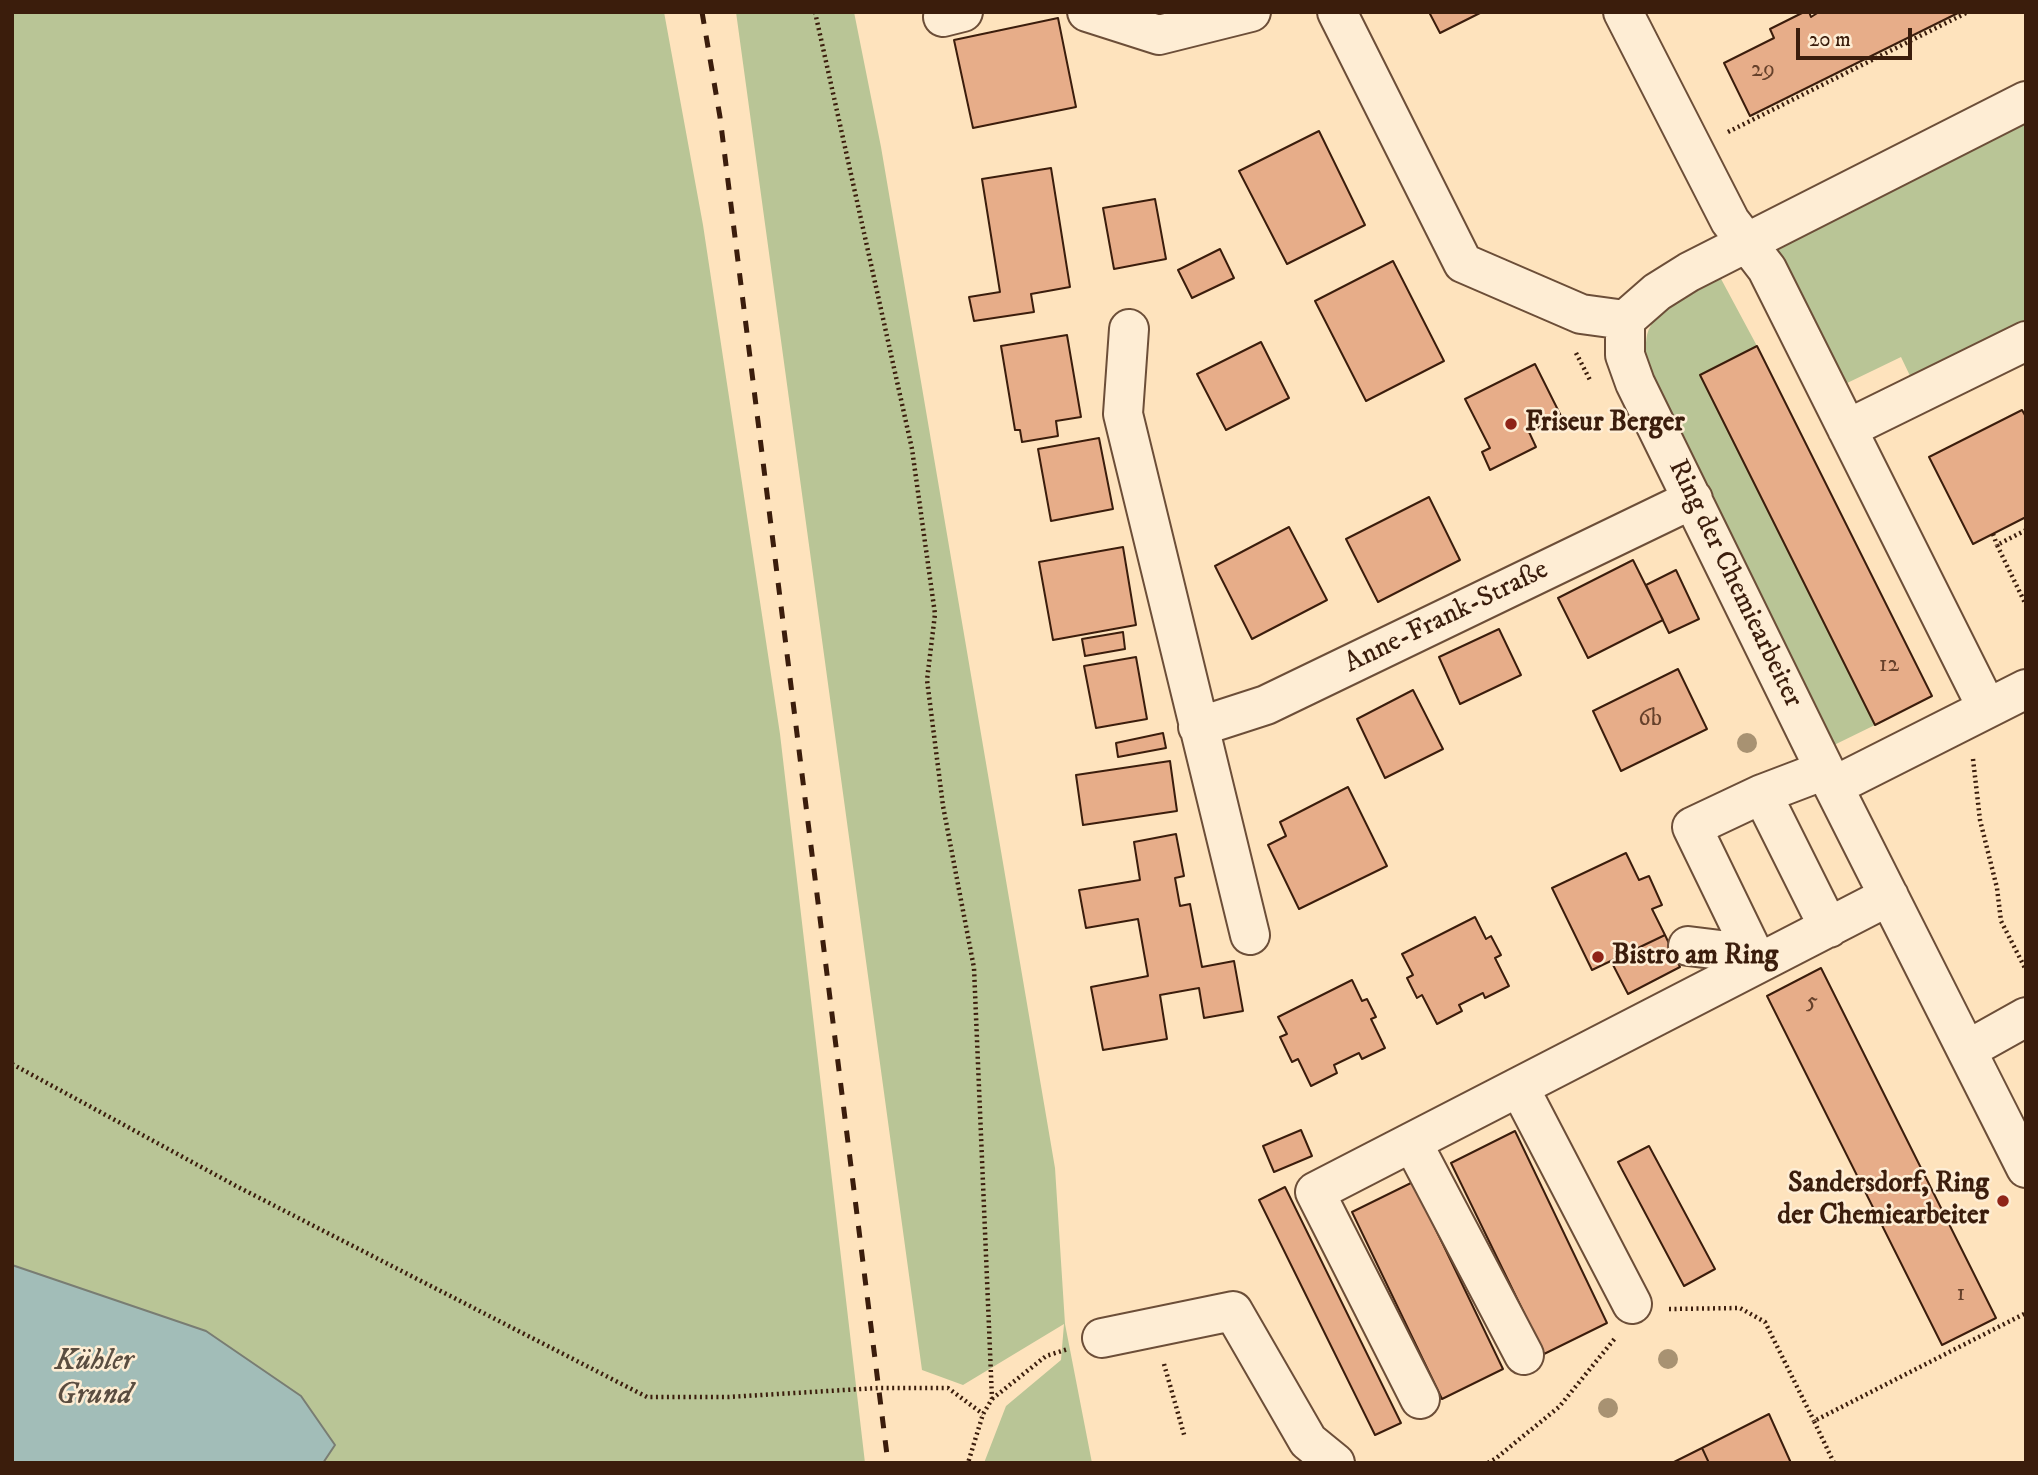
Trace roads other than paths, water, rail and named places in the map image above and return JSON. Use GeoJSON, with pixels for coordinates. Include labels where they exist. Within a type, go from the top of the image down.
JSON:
{"type":"FeatureCollection","features":[{"type":"Feature","properties":{"kind":"street"},"geometry":{"type":"LineString","coordinates":[[1087,12],[1158,35],[1251,12]]}},
{"type":"Feature","properties":{"kind":"street"},"geometry":{"type":"LineString","coordinates":[[1337,12],[1463,263],[1581,314],[1625,320],[1657,292],[1689,272],[2026,101]]}},
{"type":"Feature","properties":{"kind":"street"},"geometry":{"type":"LineString","coordinates":[[1623,12],[1730,221],[1768,269],[1847,429],[1970,715]]}},
{"type":"Feature","properties":{"kind":"street","name":"Ring der Chemiearbeiter"},"geometry":{"type":"LineString","coordinates":[[1625,320],[1625,355],[1632,374],[1829,778],[2026,1168]]}},
{"type":"Feature","properties":{"kind":"street"},"geometry":{"type":"LineString","coordinates":[[1129,330],[1123,414],[1250,935]]}},
{"type":"Feature","properties":{"kind":"street"},"geometry":{"type":"LineString","coordinates":[[1847,429],[2026,341]]}},
{"type":"Feature","properties":{"kind":"street","name":"Anne-Frank-Straße"},"geometry":{"type":"LineString","coordinates":[[1198,727],[1266,705],[1693,499]]}},
{"type":"Feature","properties":{"kind":"street"},"geometry":{"type":"LineString","coordinates":[[1755,959],[1692,827],[1762,794],[1829,778],[2026,689]]}},
{"type":"Feature","properties":{"kind":"street"},"geometry":{"type":"LineString","coordinates":[[1762,794],[1829,928]]}},
{"type":"Feature","properties":{"kind":"street"},"geometry":{"type":"LineString","coordinates":[[1420,1399],[1315,1192],[1519,1087],[1755,959],[1829,928],[1889,896]]}},
{"type":"Feature","properties":{"kind":"street"},"geometry":{"type":"LineString","coordinates":[[1688,946],[1755,959]]}},
{"type":"Feature","properties":{"kind":"street"},"geometry":{"type":"LineString","coordinates":[[1967,1050],[2026,1017]]}},
{"type":"Feature","properties":{"kind":"street"},"geometry":{"type":"LineString","coordinates":[[1519,1087],[1632,1304]]}},
{"type":"Feature","properties":{"kind":"street"},"geometry":{"type":"LineString","coordinates":[[1412,1142],[1524,1355]]}},
{"type":"Feature","properties":{"kind":"street"},"geometry":{"type":"LineString","coordinates":[[1102,1338],[1233,1311],[1308,1441],[1335,1463]]}},
{"type":"Feature","properties":{"kind":"water","name":"Kühler Grund"},"geometry":{"type":"Polygon","coordinates":[[[12,1265],[206,1331],[301,1396],[335,1445],[323,1463],[12,1463],[12,1265]]]}},
{"type":"Feature","properties":{"kind":"railway"},"geometry":{"type":"LineString","coordinates":[[702,12],[720,117],[888,1463]]}},
{"type":"Feature","properties":{"kind":"place","name":"Friseur Berger"},"geometry":{"type":"Point","coordinates":[1511,424]}},
{"type":"Feature","properties":{"kind":"place","name":"Bistro am Ring"},"geometry":{"type":"Point","coordinates":[1598,957]}},
{"type":"Feature","properties":{"kind":"place","name":"Sandersdorf, Ring der Chemiearbeiter"},"geometry":{"type":"Point","coordinates":[2003,1201]}}]}
